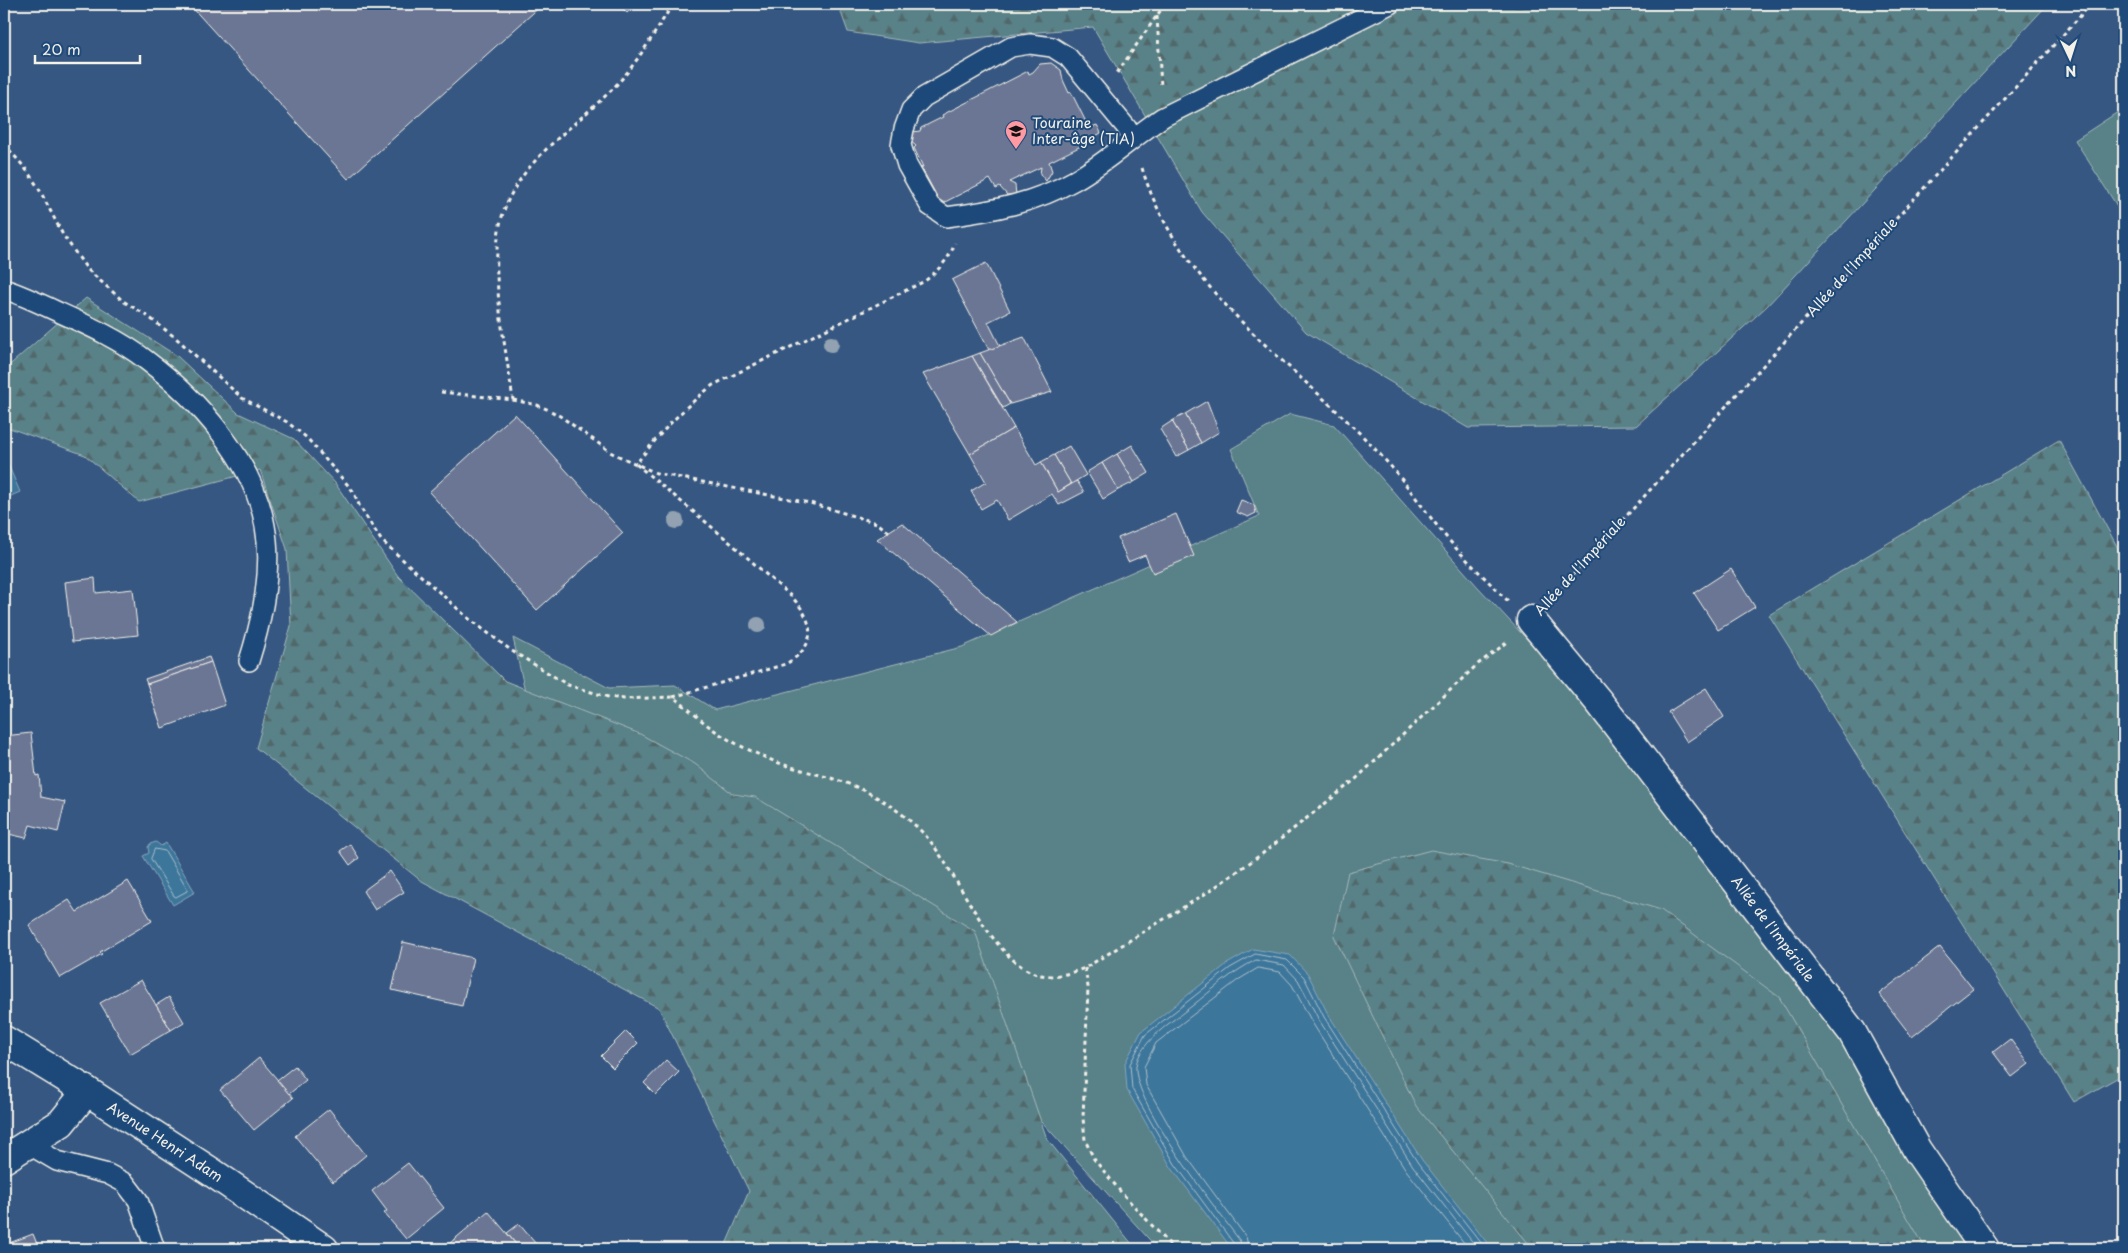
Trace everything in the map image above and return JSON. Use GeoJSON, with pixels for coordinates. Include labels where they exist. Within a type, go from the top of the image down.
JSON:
{"type":"FeatureCollection","features":[{"type":"Feature","properties":{"kind":"street","name":"Allée de l'Impériale"},"geometry":{"type":"LineString","coordinates":[[1531,620],[1599,702],[1852,1032],[1916,1150],[1985,1249]]}},
{"type":"Feature","properties":{"kind":"street","name":"Avenue Henri Adam"},"geometry":{"type":"LineString","coordinates":[[4,1040],[87,1091],[248,1196],[324,1249]]}},
{"type":"Feature","properties":{"kind":"street"},"geometry":{"type":"LineString","coordinates":[[4,1158],[61,1123],[87,1091]]}},
{"type":"Feature","properties":{"kind":"lane"},"geometry":{"type":"LineString","coordinates":[[1132,137],[1126,127],[1068,57],[1052,47],[1030,44],[1011,47],[924,97],[912,110],[904,129],[901,145],[907,165],[930,206],[946,217],[1009,207],[1034,199],[1075,180],[1105,160],[1132,137],[1163,117],[1390,4]]}},
{"type":"Feature","properties":{"kind":"lane"},"geometry":{"type":"LineString","coordinates":[[4,289],[24,295],[99,331],[146,359],[178,386],[210,419],[228,446],[246,474],[258,500],[265,527],[266,566],[262,614],[249,661]]}},
{"type":"Feature","properties":{"kind":"lane"},"geometry":{"type":"LineString","coordinates":[[28,1144],[57,1161],[108,1174],[125,1183],[138,1200],[155,1249]]}},
{"type":"Feature","properties":{"kind":"path"},"geometry":{"type":"LineString","coordinates":[[513,400],[497,261],[500,228],[509,201],[522,177],[540,156],[602,100],[621,80],[673,4]]}},
{"type":"Feature","properties":{"kind":"path"},"geometry":{"type":"LineString","coordinates":[[1100,97],[1165,4]]}},
{"type":"Feature","properties":{"kind":"path","name":"Allée de l'Impériale"},"geometry":{"type":"LineString","coordinates":[[1531,620],[2091,4]]}},
{"type":"Feature","properties":{"kind":"path"},"geometry":{"type":"LineString","coordinates":[[1157,15],[1163,117]]}},
{"type":"Feature","properties":{"kind":"path"},"geometry":{"type":"LineString","coordinates":[[673,697],[716,732],[746,748],[793,768],[853,786],[881,799],[905,816],[924,834],[940,854],[985,928],[1007,954],[1029,971],[1040,975],[1052,976],[1068,974],[1085,968],[1208,892],[1312,816],[1357,778],[1478,664],[1516,636],[1531,620],[1510,604],[1453,545],[1386,460],[1208,288],[1175,239],[1158,207],[1145,178],[1132,137]]}},
{"type":"Feature","properties":{"kind":"path"},"geometry":{"type":"LineString","coordinates":[[4,144],[38,186],[63,235],[87,269],[123,301],[146,315],[176,338],[242,398],[287,422],[307,438],[353,491],[365,516],[381,540],[468,618],[512,651],[568,685],[608,698],[624,699],[673,697],[786,664],[800,655],[808,643],[809,630],[807,618],[800,605],[756,564],[636,464]]}},
{"type":"Feature","properties":{"kind":"path"},"geometry":{"type":"LineString","coordinates":[[636,464],[662,430],[685,407],[713,385],[925,281],[942,267],[952,253],[965,214]]}},
{"type":"Feature","properties":{"kind":"path"},"geometry":{"type":"LineString","coordinates":[[441,392],[513,400],[537,405],[555,413],[612,453],[656,473],[810,503],[877,523],[889,532]]}},
{"type":"Feature","properties":{"kind":"path"},"geometry":{"type":"LineString","coordinates":[[1085,968],[1088,987],[1083,1118],[1085,1140],[1094,1159],[1115,1185],[1174,1249]]}},
{"type":"Feature","properties":{"kind":"green space"},"geometry":{"type":"Polygon","coordinates":[[[838,4],[2048,4],[1767,306],[1636,426],[1468,428],[1306,332],[1202,212],[1093,27],[919,43],[848,32],[838,4]]]}},
{"type":"Feature","properties":{"kind":"green space"},"geometry":{"type":"Polygon","coordinates":[[[2124,108],[2124,217],[2075,140],[2124,108]]]}},
{"type":"Feature","properties":{"kind":"green space"},"geometry":{"type":"Polygon","coordinates":[[[86,298],[177,356],[238,413],[294,439],[335,483],[398,576],[505,681],[640,734],[695,764],[733,794],[755,797],[975,931],[1047,1139],[1136,1249],[724,1249],[749,1191],[659,1008],[420,880],[256,748],[291,626],[287,549],[260,470],[139,502],[85,455],[4,426],[4,370],[86,298]]]}},
{"type":"Feature","properties":{"kind":"green space"},"geometry":{"type":"Polygon","coordinates":[[[1290,414],[1334,425],[1478,587],[1581,697],[1828,1020],[1968,1249],[1158,1249],[958,1030],[530,713],[513,638],[609,688],[675,685],[715,710],[962,647],[1259,516],[1231,449],[1290,414]]]}},
{"type":"Feature","properties":{"kind":"green space"},"geometry":{"type":"Polygon","coordinates":[[[2059,440],[2124,559],[2124,1074],[2074,1102],[1769,615],[2059,440]]]}},
{"type":"Feature","properties":{"kind":"green space"},"geometry":{"type":"Polygon","coordinates":[[[1431,850],[1508,864],[1661,910],[1779,997],[1926,1249],[1533,1249],[1416,1106],[1334,936],[1348,872],[1431,850]]]}},
{"type":"Feature","properties":{"kind":"water"},"geometry":{"type":"Polygon","coordinates":[[[4,455],[20,492],[4,499],[4,455]]]}},
{"type":"Feature","properties":{"kind":"water"},"geometry":{"type":"Polygon","coordinates":[[[156,842],[161,846],[166,843],[195,892],[173,905],[143,856],[149,853],[148,847],[150,844],[156,842]]]}},
{"type":"Feature","properties":{"kind":"water"},"geometry":{"type":"Polygon","coordinates":[[[1253,949],[1290,955],[1308,974],[1328,1014],[1422,1160],[1492,1249],[1232,1249],[1171,1167],[1127,1090],[1125,1063],[1141,1032],[1227,964],[1253,949]]]}},
{"type":"Feature","properties":{"kind":"building"},"geometry":{"type":"Polygon","coordinates":[[[189,4],[543,4],[348,179],[189,4]]]}},
{"type":"Feature","properties":{"kind":"building"},"geometry":{"type":"Polygon","coordinates":[[[618,4],[637,4],[627,13],[618,4]]]}},
{"type":"Feature","properties":{"kind":"building"},"geometry":{"type":"Polygon","coordinates":[[[1051,63],[1061,70],[1069,93],[1071,92],[1089,128],[1097,125],[1101,133],[1094,137],[1095,139],[1049,162],[1052,171],[1046,181],[1040,174],[1041,167],[1009,182],[1015,185],[1016,195],[1007,195],[1000,187],[996,189],[990,179],[941,204],[921,167],[923,167],[914,148],[916,146],[910,141],[912,132],[920,131],[921,128],[943,117],[942,115],[1028,71],[1029,74],[1033,72],[1040,64],[1051,63]]]}},
{"type":"Feature","properties":{"kind":"building"},"geometry":{"type":"Polygon","coordinates":[[[986,263],[1010,311],[988,322],[1000,346],[989,350],[952,280],[986,263]]]}},
{"type":"Feature","properties":{"kind":"building"},"geometry":{"type":"Polygon","coordinates":[[[1024,337],[1052,392],[1010,404],[980,353],[1024,337]]]}},
{"type":"Feature","properties":{"kind":"building"},"geometry":{"type":"Polygon","coordinates":[[[980,353],[1010,404],[1003,408],[972,356],[980,353]]]}},
{"type":"Feature","properties":{"kind":"building"},"geometry":{"type":"Polygon","coordinates":[[[972,356],[1014,428],[970,454],[923,374],[972,356]]]}},
{"type":"Feature","properties":{"kind":"building"},"geometry":{"type":"Polygon","coordinates":[[[1207,401],[1219,432],[1201,443],[1185,414],[1207,401]]]}},
{"type":"Feature","properties":{"kind":"building"},"geometry":{"type":"Polygon","coordinates":[[[515,414],[623,533],[537,610],[429,492],[515,414]]]}},
{"type":"Feature","properties":{"kind":"building"},"geometry":{"type":"Polygon","coordinates":[[[1185,414],[1201,443],[1189,450],[1172,421],[1185,414]]]}},
{"type":"Feature","properties":{"kind":"building"},"geometry":{"type":"Polygon","coordinates":[[[1172,421],[1189,450],[1176,457],[1160,429],[1172,421]]]}},
{"type":"Feature","properties":{"kind":"building"},"geometry":{"type":"Polygon","coordinates":[[[1014,428],[1036,465],[1041,462],[1058,492],[1077,481],[1084,492],[1059,505],[1052,494],[1008,520],[997,500],[981,509],[971,491],[986,482],[970,454],[1014,428]]]}},
{"type":"Feature","properties":{"kind":"building"},"geometry":{"type":"Polygon","coordinates":[[[1132,445],[1149,473],[1134,482],[1117,454],[1132,445]]]}},
{"type":"Feature","properties":{"kind":"building"},"geometry":{"type":"Polygon","coordinates":[[[1069,446],[1086,475],[1071,484],[1054,455],[1069,446]]]}},
{"type":"Feature","properties":{"kind":"building"},"geometry":{"type":"Polygon","coordinates":[[[1117,454],[1134,482],[1118,490],[1102,463],[1117,454]]]}},
{"type":"Feature","properties":{"kind":"building"},"geometry":{"type":"Polygon","coordinates":[[[1054,455],[1071,484],[1058,492],[1041,462],[1054,455]]]}},
{"type":"Feature","properties":{"kind":"building"},"geometry":{"type":"Polygon","coordinates":[[[1102,463],[1118,490],[1103,499],[1087,472],[1102,463]]]}},
{"type":"Feature","properties":{"kind":"building"},"geometry":{"type":"Polygon","coordinates":[[[1241,500],[1254,505],[1256,513],[1248,517],[1236,512],[1241,500]]]}},
{"type":"Feature","properties":{"kind":"building"},"geometry":{"type":"Polygon","coordinates":[[[1176,514],[1194,556],[1153,573],[1145,555],[1128,562],[1118,538],[1176,514]]]}},
{"type":"Feature","properties":{"kind":"building"},"geometry":{"type":"Polygon","coordinates":[[[902,523],[1017,622],[991,636],[877,539],[902,523]]]}},
{"type":"Feature","properties":{"kind":"building"},"geometry":{"type":"Polygon","coordinates":[[[1731,569],[1755,607],[1718,630],[1694,593],[1731,569]]]}},
{"type":"Feature","properties":{"kind":"building"},"geometry":{"type":"Polygon","coordinates":[[[95,578],[96,593],[133,589],[138,635],[72,642],[65,582],[95,578]]]}},
{"type":"Feature","properties":{"kind":"building"},"geometry":{"type":"Polygon","coordinates":[[[209,657],[211,662],[147,684],[145,679],[209,657]]]}},
{"type":"Feature","properties":{"kind":"building"},"geometry":{"type":"Polygon","coordinates":[[[211,662],[225,705],[162,728],[147,684],[211,662]]]}},
{"type":"Feature","properties":{"kind":"building"},"geometry":{"type":"Polygon","coordinates":[[[1706,688],[1724,717],[1687,742],[1668,712],[1706,688]]]}},
{"type":"Feature","properties":{"kind":"building"},"geometry":{"type":"Polygon","coordinates":[[[31,733],[36,776],[39,775],[41,797],[65,802],[58,832],[30,825],[26,838],[4,833],[4,792],[6,790],[4,779],[4,736],[31,733]]]}},
{"type":"Feature","properties":{"kind":"building"},"geometry":{"type":"Polygon","coordinates":[[[350,844],[359,858],[350,865],[340,851],[350,844]]]}},
{"type":"Feature","properties":{"kind":"building"},"geometry":{"type":"Polygon","coordinates":[[[390,871],[404,892],[375,910],[363,891],[390,871]]]}},
{"type":"Feature","properties":{"kind":"building"},"geometry":{"type":"Polygon","coordinates":[[[128,881],[152,921],[100,952],[102,954],[60,978],[29,925],[69,900],[77,912],[128,881]]]}},
{"type":"Feature","properties":{"kind":"building"},"geometry":{"type":"Polygon","coordinates":[[[403,942],[473,958],[462,1006],[392,990],[403,942]]]}},
{"type":"Feature","properties":{"kind":"building"},"geometry":{"type":"Polygon","coordinates":[[[1940,947],[1973,989],[1912,1037],[1879,994],[1940,947]]]}},
{"type":"Feature","properties":{"kind":"building"},"geometry":{"type":"Polygon","coordinates":[[[141,980],[171,1030],[130,1054],[100,1003],[141,980]]]}},
{"type":"Feature","properties":{"kind":"building"},"geometry":{"type":"Polygon","coordinates":[[[169,997],[184,1022],[171,1030],[156,1005],[169,997]]]}},
{"type":"Feature","properties":{"kind":"building"},"geometry":{"type":"Polygon","coordinates":[[[626,1031],[638,1043],[613,1068],[601,1056],[626,1031]]]}},
{"type":"Feature","properties":{"kind":"building"},"geometry":{"type":"Polygon","coordinates":[[[2010,1039],[2029,1064],[2012,1077],[1993,1052],[2010,1039]]]}},
{"type":"Feature","properties":{"kind":"building"},"geometry":{"type":"Polygon","coordinates":[[[259,1058],[293,1098],[254,1130],[220,1090],[259,1058]]]}},
{"type":"Feature","properties":{"kind":"building"},"geometry":{"type":"Polygon","coordinates":[[[666,1060],[679,1072],[656,1095],[644,1083],[666,1060]]]}},
{"type":"Feature","properties":{"kind":"building"},"geometry":{"type":"Polygon","coordinates":[[[295,1066],[306,1080],[289,1094],[277,1080],[295,1066]]]}},
{"type":"Feature","properties":{"kind":"building"},"geometry":{"type":"Polygon","coordinates":[[[329,1109],[366,1155],[333,1182],[295,1136],[329,1109]]]}},
{"type":"Feature","properties":{"kind":"building"},"geometry":{"type":"Polygon","coordinates":[[[408,1163],[444,1208],[406,1239],[384,1213],[387,1211],[372,1191],[408,1163]]]}},
{"type":"Feature","properties":{"kind":"building"},"geometry":{"type":"Polygon","coordinates":[[[488,1211],[520,1249],[456,1249],[450,1243],[488,1211]]]}},
{"type":"Feature","properties":{"kind":"building"},"geometry":{"type":"Polygon","coordinates":[[[519,1224],[536,1244],[529,1249],[520,1249],[507,1233],[519,1224]]]}},
{"type":"Feature","properties":{"kind":"building"},"geometry":{"type":"Polygon","coordinates":[[[33,1234],[39,1249],[4,1249],[4,1245],[33,1234]]]}},
{"type":"Feature","properties":{"kind":"place","name":"Touraine Inter-âge (TIA)"},"geometry":{"type":"Point","coordinates":[1016,150]}}]}
